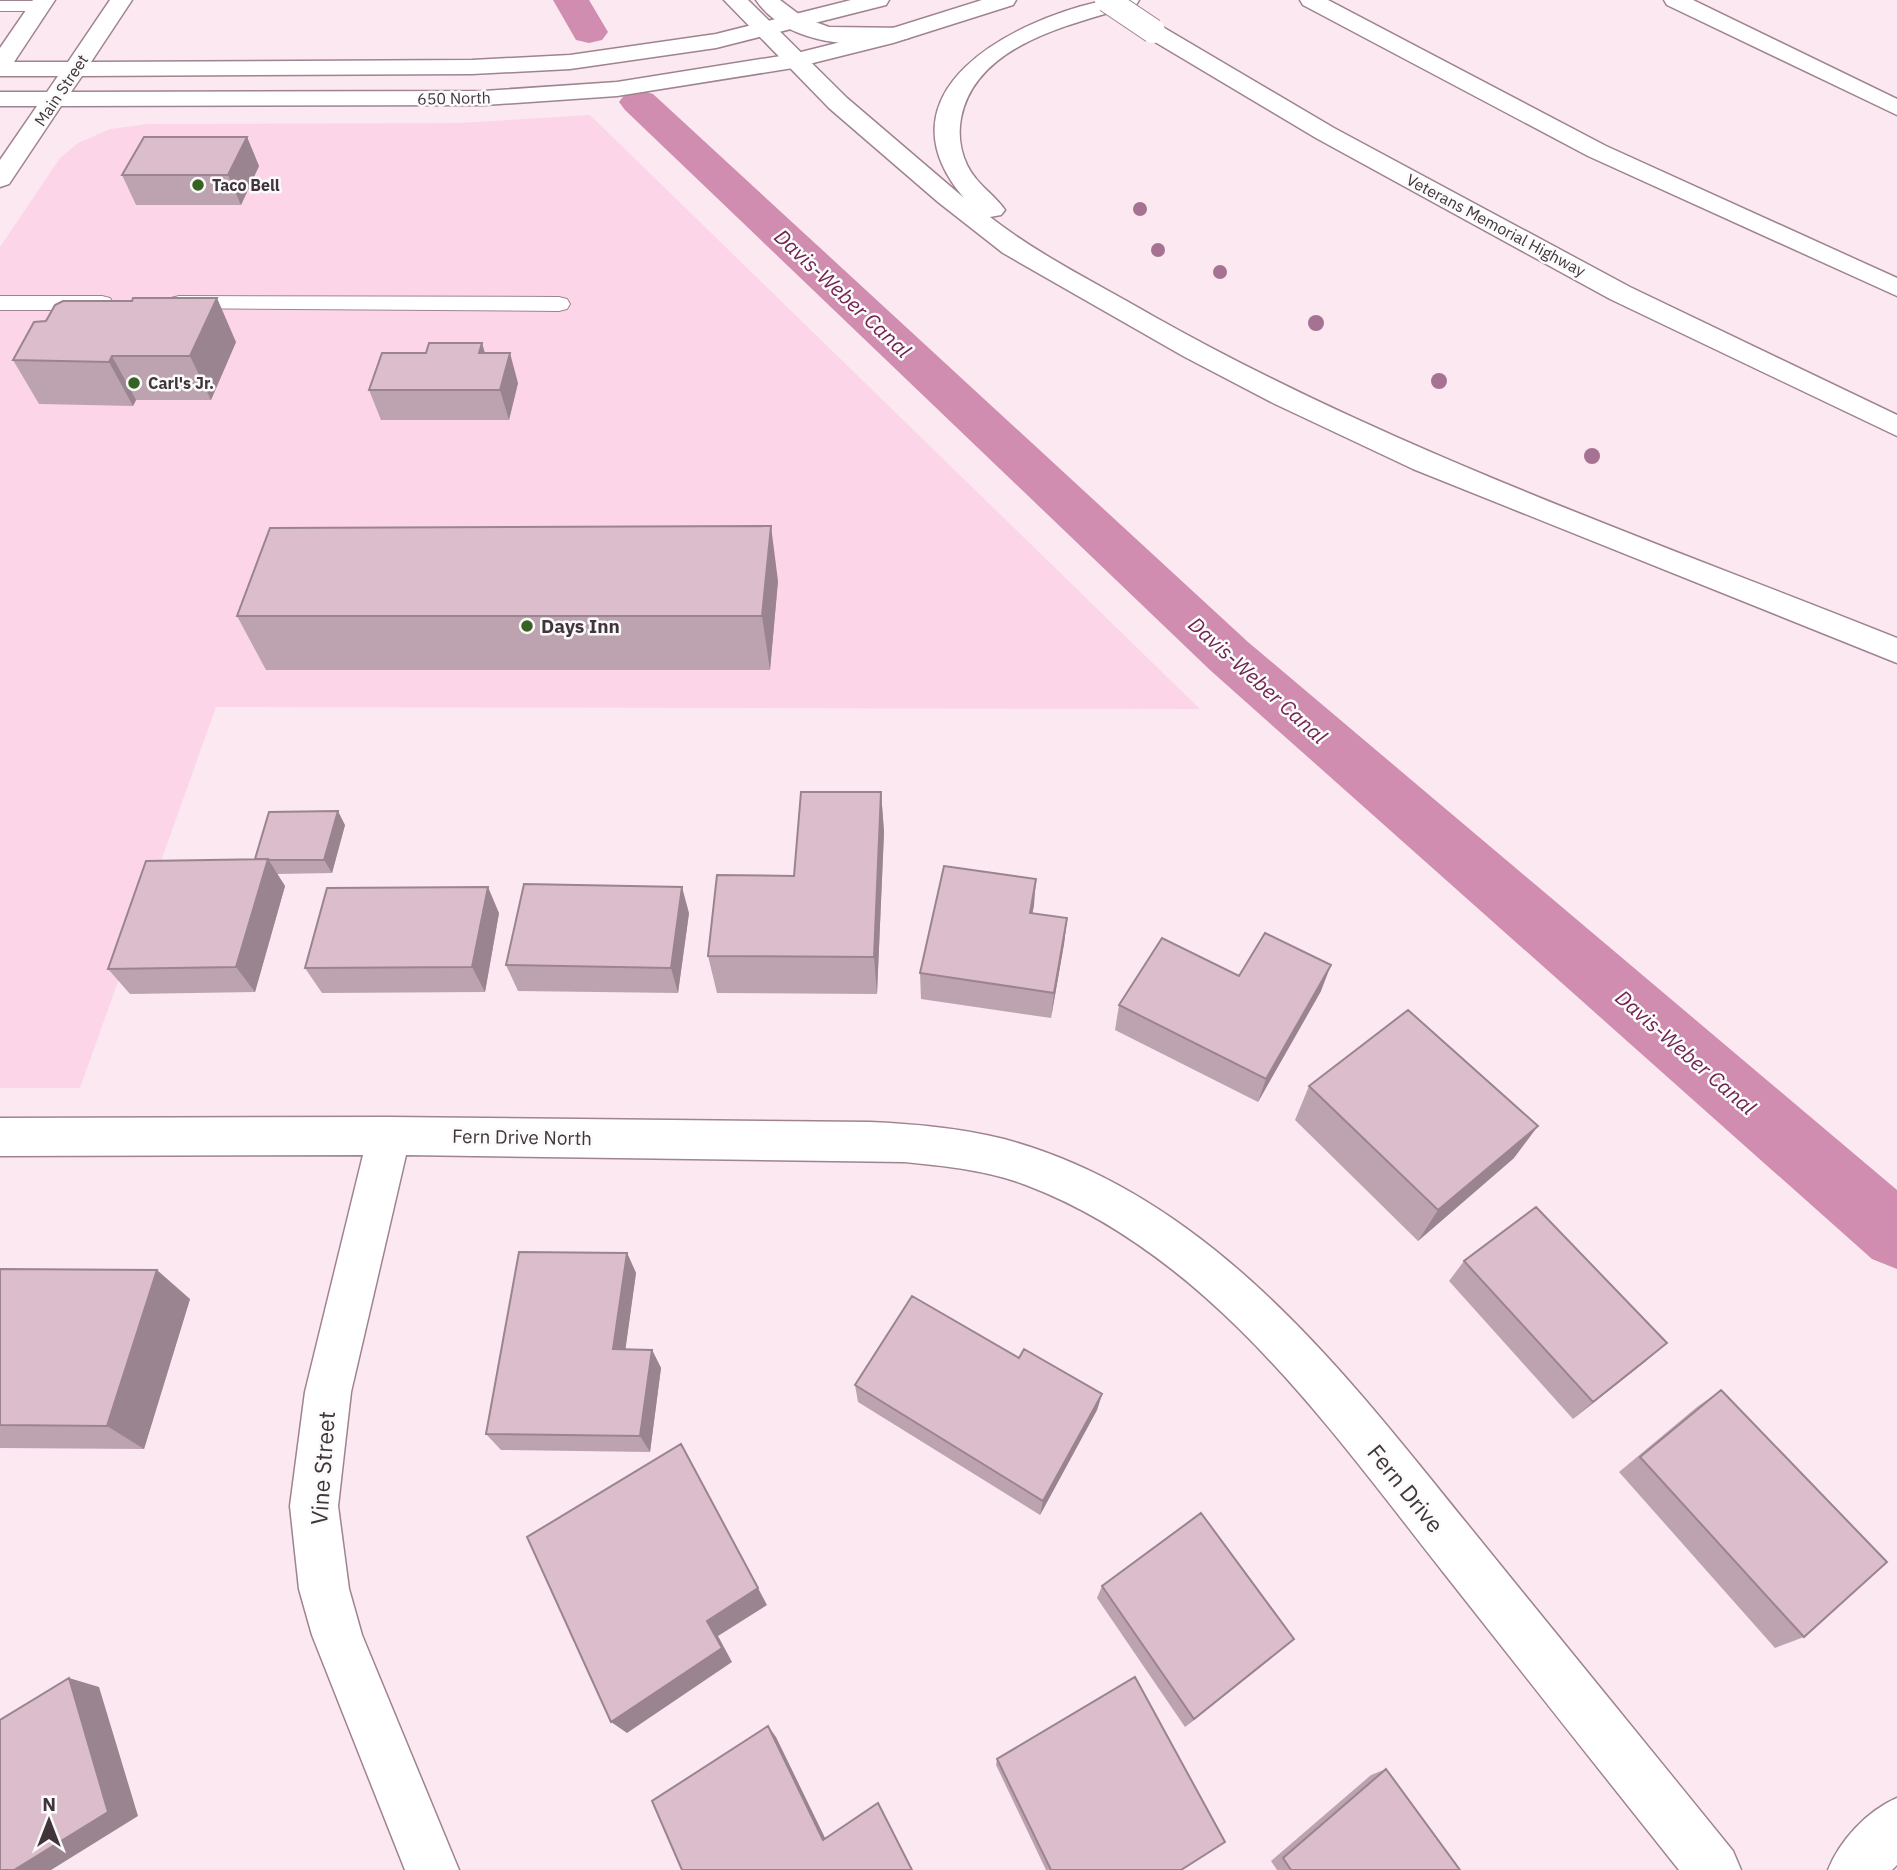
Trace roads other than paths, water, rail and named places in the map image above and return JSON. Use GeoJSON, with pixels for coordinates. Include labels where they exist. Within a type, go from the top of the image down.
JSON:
{"type":"FeatureCollection","features":[{"type":"Feature","properties":{"kind":"main road","name":"Main Street"},"geometry":{"type":"LineString","coordinates":[[0,179],[121,0]]}},
{"type":"Feature","properties":{"kind":"main road"},"geometry":{"type":"LineString","coordinates":[[734,0],[793,61],[947,197],[1012,247],[1237,374],[1370,439],[1536,509],[1897,651]]}},
{"type":"Feature","properties":{"kind":"main road"},"geometry":{"type":"LineString","coordinates":[[768,0],[794,23],[834,35],[873,36],[901,33],[1005,0]]}},
{"type":"Feature","properties":{"kind":"main road","name":"650 North"},"geometry":{"type":"LineString","coordinates":[[0,67],[75,69],[513,66],[593,60],[764,31],[878,0]]}},
{"type":"Feature","properties":{"kind":"main road","name":"Veterans Memorial Highway"},"geometry":{"type":"LineString","coordinates":[[1107,0],[1153,31],[1325,133],[1620,293],[1897,427]]}},
{"type":"Feature","properties":{"kind":"main road"},"geometry":{"type":"LineString","coordinates":[[1094,292],[973,194],[952,160],[948,145],[948,122],[958,89],[973,70],[993,54],[1028,33],[1128,0]]}},
{"type":"Feature","properties":{"kind":"main road"},"geometry":{"type":"LineString","coordinates":[[1311,0],[1597,150],[1897,288]]}},
{"type":"Feature","properties":{"kind":"main road"},"geometry":{"type":"LineString","coordinates":[[1675,0],[1897,108]]}},
{"type":"Feature","properties":{"kind":"main road"},"geometry":{"type":"LineString","coordinates":[[0,67],[42,3]]}},
{"type":"Feature","properties":{"kind":"main road","name":"650 North"},"geometry":{"type":"LineString","coordinates":[[0,99],[525,96],[658,84],[793,61],[901,33]]}},
{"type":"Feature","properties":{"kind":"main road","name":"Fern Drive North"},"geometry":{"type":"LineString","coordinates":[[0,1137],[389,1136],[884,1141],[925,1143],[1041,1171]]}},
{"type":"Feature","properties":{"kind":"main road","name":"Vine Street"},"geometry":{"type":"LineString","coordinates":[[389,1136],[328,1392],[314,1506],[324,1589],[337,1635],[432,1870]]}},
{"type":"Feature","properties":{"kind":"main road","name":"Fern Drive"},"geometry":{"type":"LineString","coordinates":[[1041,1171],[1125,1212],[1158,1233],[1212,1273],[1266,1323],[1358,1428],[1714,1870]]}},
{"type":"Feature","properties":{"kind":"main road"},"geometry":{"type":"LineString","coordinates":[[1855,1870],[1897,1825]]}},
{"type":"Feature","properties":{"kind":"lane"},"geometry":{"type":"LineString","coordinates":[[0,6],[42,3]]}},
{"type":"Feature","properties":{"kind":"lane"},"geometry":{"type":"LineString","coordinates":[[0,303],[126,303]]}},
{"type":"Feature","properties":{"kind":"lane"},"geometry":{"type":"LineString","coordinates":[[153,303],[559,304]]}},
{"type":"Feature","properties":{"kind":"waterway","name":"Davis-Weber Canal"},"geometry":{"type":"LineString","coordinates":[[571,0],[589,32]]}},
{"type":"Feature","properties":{"kind":"waterway","name":"Davis-Weber Canal"},"geometry":{"type":"LineString","coordinates":[[639,102],[1229,656],[1897,1235]]}},
{"type":"Feature","properties":{"kind":"place","name":"Taco Bell"},"geometry":{"type":"Point","coordinates":[198,185]}},
{"type":"Feature","properties":{"kind":"place","name":"Carl's Jr."},"geometry":{"type":"Point","coordinates":[134,383]}},
{"type":"Feature","properties":{"kind":"place","name":"Days Inn"},"geometry":{"type":"Point","coordinates":[527,626]}}]}
